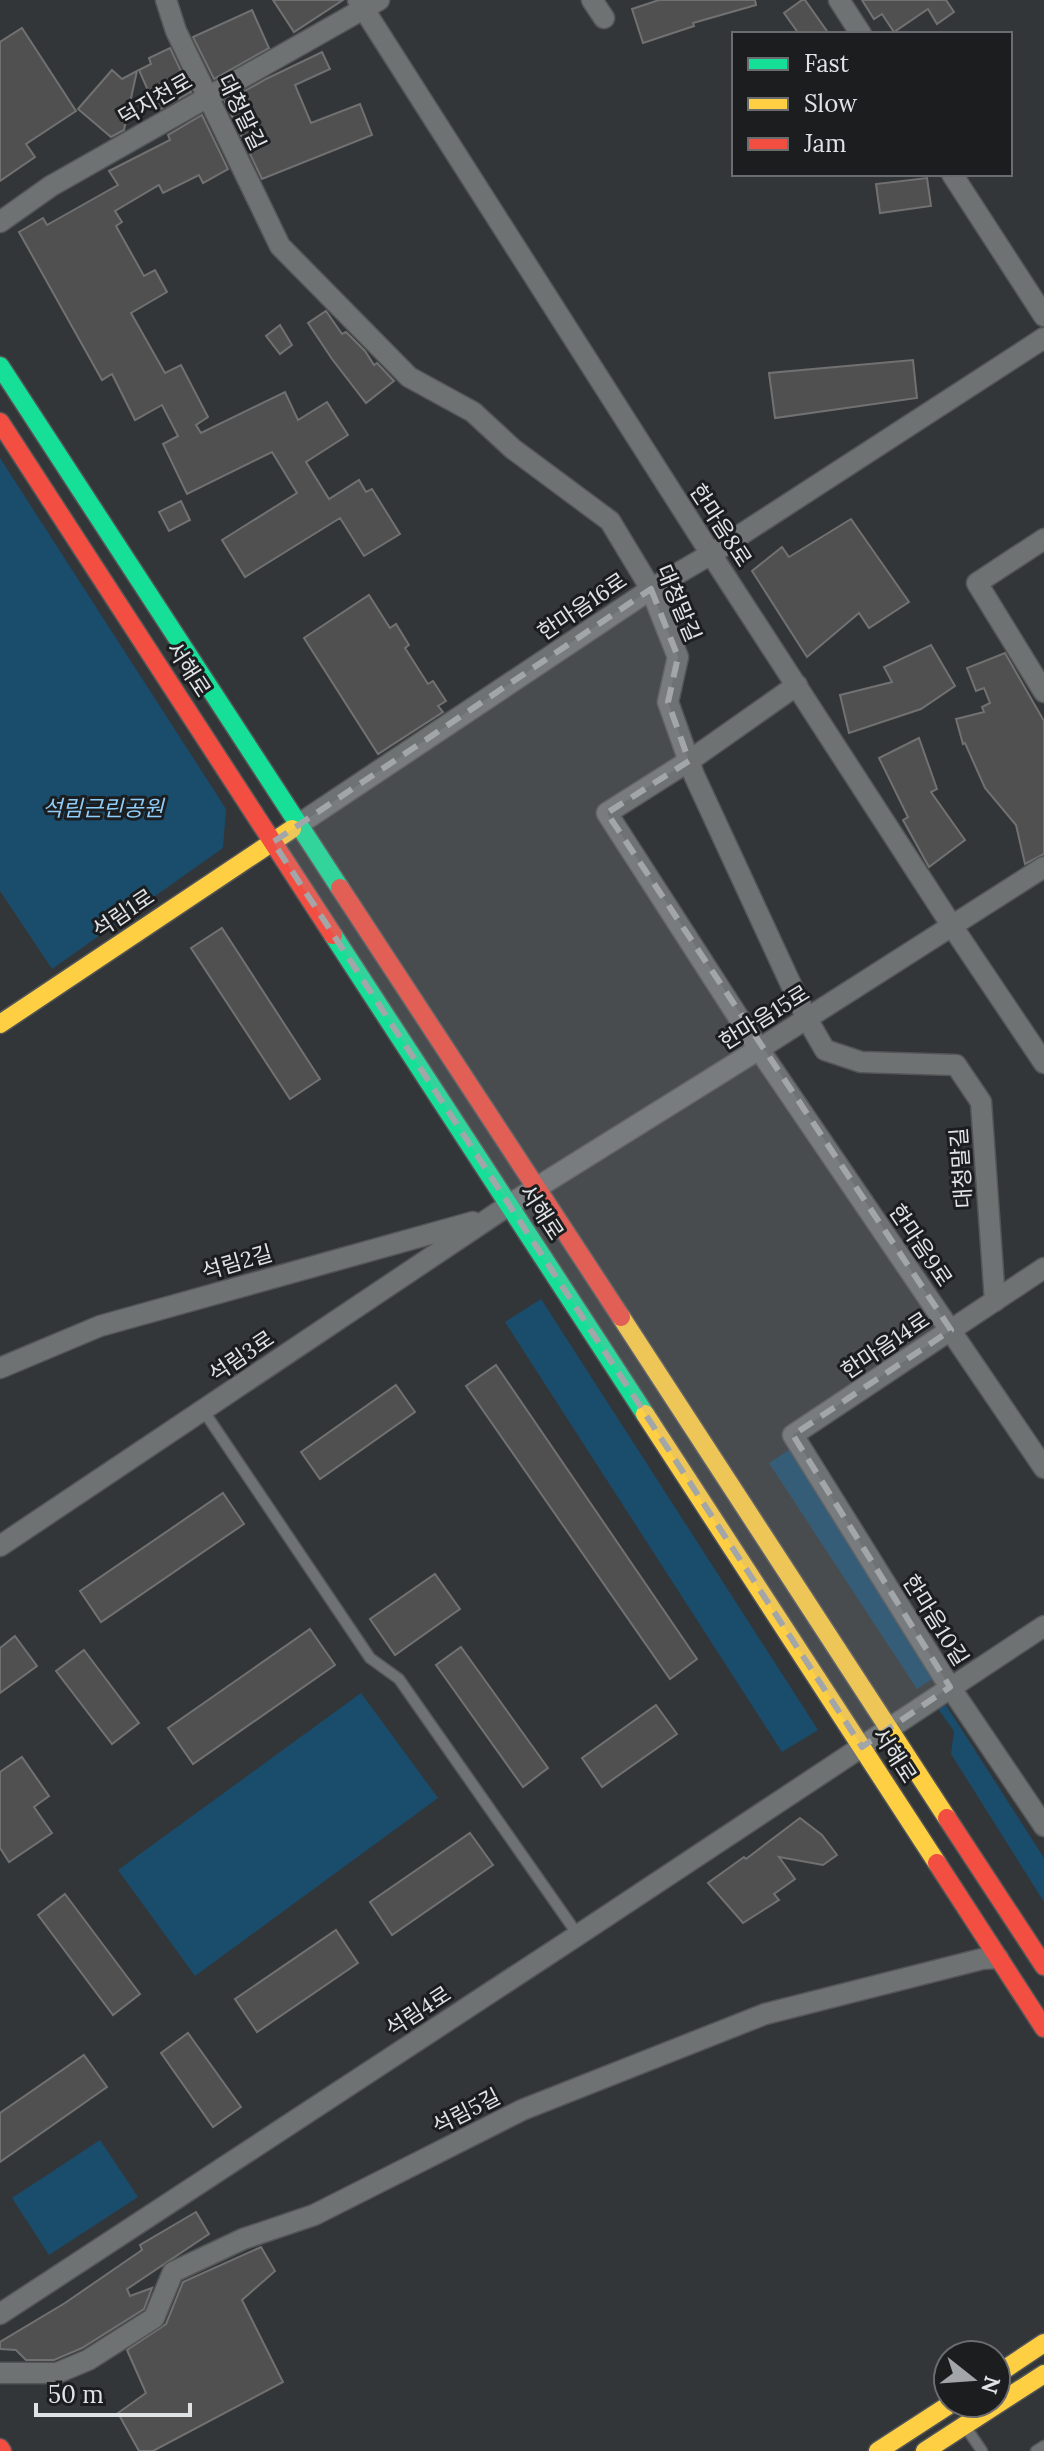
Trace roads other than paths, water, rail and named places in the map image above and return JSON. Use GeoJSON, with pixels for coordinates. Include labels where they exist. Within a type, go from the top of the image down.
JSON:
{"type":"FeatureCollection","features":[{"type":"Feature","properties":{"kind":"main road","name":"서해로"},"geometry":{"type":"LineString","coordinates":[[0,366],[1044,1966]]}},
{"type":"Feature","properties":{"kind":"main road","name":"서해로"},"geometry":{"type":"LineString","coordinates":[[0,422],[273,842],[501,1211],[862,1747],[1044,2028]]}},
{"type":"Feature","properties":{"kind":"main road","name":"한마음16로"},"geometry":{"type":"LineString","coordinates":[[273,842],[299,824]]}},
{"type":"Feature","properties":{"kind":"main road","name":"석림1로"},"geometry":{"type":"LineString","coordinates":[[0,1024],[273,842]]}},
{"type":"Feature","properties":{"kind":"main road"},"geometry":{"type":"LineString","coordinates":[[1012,2364],[1044,2343]]}},
{"type":"Feature","properties":{"kind":"main road"},"geometry":{"type":"LineString","coordinates":[[925,2451],[1044,2374]]}},
{"type":"Feature","properties":{"kind":"main road"},"geometry":{"type":"LineString","coordinates":[[878,2451],[932,2416]]}},
{"type":"Feature","properties":{"kind":"street","name":"대청말길"},"geometry":{"type":"LineString","coordinates":[[166,0],[176,31],[280,246],[409,377],[473,412],[513,449],[610,521],[651,589],[678,657],[668,702],[689,761],[807,1019],[825,1050],[861,1062],[956,1065],[981,1102],[995,1301]]}},
{"type":"Feature","properties":{"kind":"street"},"geometry":{"type":"LineString","coordinates":[[592,0],[604,18]]}},
{"type":"Feature","properties":{"kind":"street"},"geometry":{"type":"LineString","coordinates":[[839,0],[860,32]]}},
{"type":"Feature","properties":{"kind":"street","name":"덕지천로"},"geometry":{"type":"LineString","coordinates":[[0,222],[51,186],[367,3]]}},
{"type":"Feature","properties":{"kind":"street","name":"한마음8로"},"geometry":{"type":"LineString","coordinates":[[367,3],[711,554],[1044,1063]]}},
{"type":"Feature","properties":{"kind":"street"},"geometry":{"type":"LineString","coordinates":[[953,176],[1044,316]]}},
{"type":"Feature","properties":{"kind":"street","name":"한마음16로"},"geometry":{"type":"LineString","coordinates":[[299,824],[651,589],[711,554],[1044,338]]}},
{"type":"Feature","properties":{"kind":"street"},"geometry":{"type":"LineString","coordinates":[[1044,539],[977,583],[1044,692]]}},
{"type":"Feature","properties":{"kind":"street"},"geometry":{"type":"LineString","coordinates":[[689,761],[797,685]]}},
{"type":"Feature","properties":{"kind":"street","name":"한마음9로"},"geometry":{"type":"LineString","coordinates":[[689,761],[607,813],[759,1049],[1044,1468]]}},
{"type":"Feature","properties":{"kind":"street","name":"한마음15로"},"geometry":{"type":"LineString","coordinates":[[501,1211],[1044,867]]}},
{"type":"Feature","properties":{"kind":"street","name":"석림2길"},"geometry":{"type":"LineString","coordinates":[[0,1368],[100,1326],[501,1211]]}},
{"type":"Feature","properties":{"kind":"street","name":"석림3로"},"geometry":{"type":"LineString","coordinates":[[0,1546],[501,1211]]}},
{"type":"Feature","properties":{"kind":"street","name":"한마음14로"},"geometry":{"type":"LineString","coordinates":[[793,1435],[1044,1268]]}},
{"type":"Feature","properties":{"kind":"street","name":"한마음10길"},"geometry":{"type":"LineString","coordinates":[[793,1435],[950,1687],[1044,1826]]}},
{"type":"Feature","properties":{"kind":"street","name":"석림4로"},"geometry":{"type":"LineString","coordinates":[[0,2314],[1044,1626]]}},
{"type":"Feature","properties":{"kind":"street","name":"석림5길"},"geometry":{"type":"LineString","coordinates":[[0,2373],[57,2373],[88,2360],[154,2318],[173,2272],[243,2239],[314,2215],[522,2110],[765,2014],[982,1959],[998,1958]]}},
{"type":"Feature","properties":{"kind":"lane"},"geometry":{"type":"LineString","coordinates":[[203,1410],[370,1658],[399,1679],[578,1935]]}},
{"type":"Feature","properties":{"kind":"lane"},"geometry":{"type":"LineString","coordinates":[[961,2419],[982,2451]]}},
{"type":"Feature","properties":{"kind":"lane"},"geometry":{"type":"LineString","coordinates":[[1036,2451],[1044,2446]]}},
{"type":"Feature","properties":{"kind":"park label","name":"석림근린공원"},"geometry":{"type":"Point","coordinates":[103,808]}}]}
